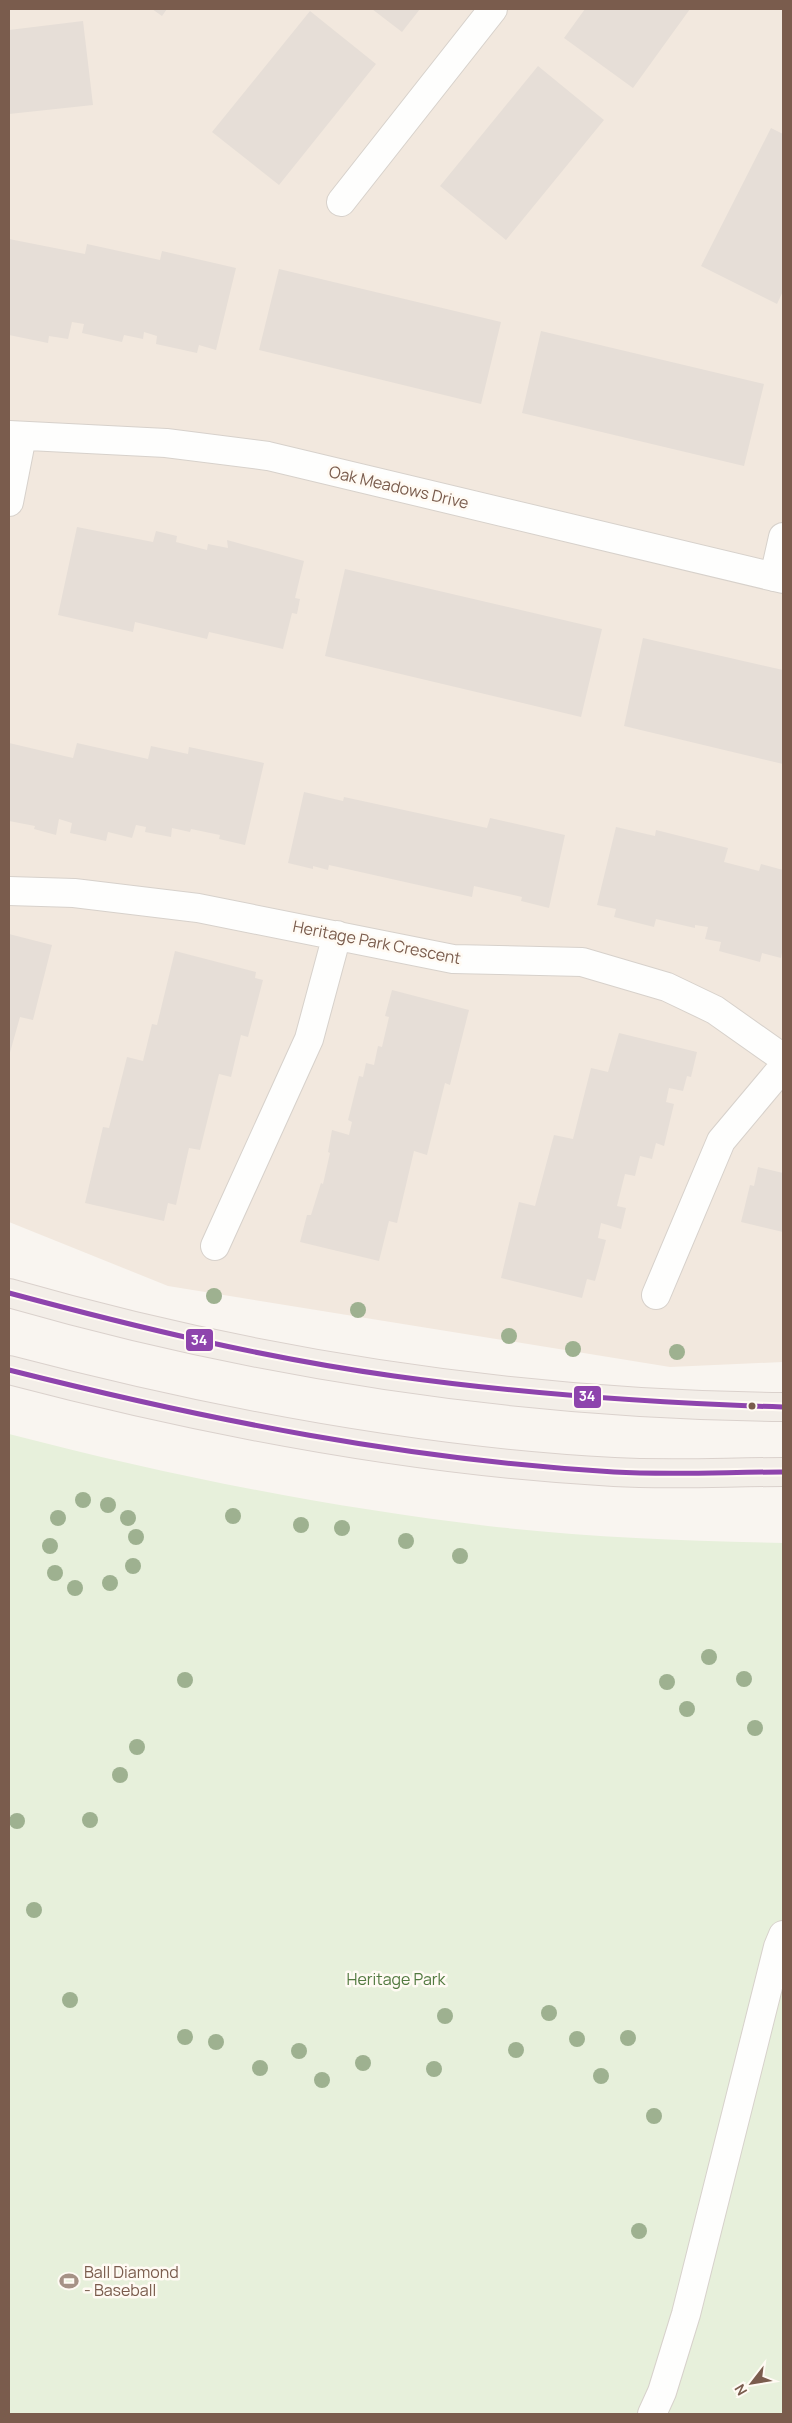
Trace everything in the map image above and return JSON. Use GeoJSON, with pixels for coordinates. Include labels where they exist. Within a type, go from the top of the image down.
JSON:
{"type":"FeatureCollection","features":[{"type":"Feature","properties":{"kind":"main road"},"geometry":{"type":"LineString","coordinates":[[9,1293],[153,1330],[251,1352],[372,1373],[582,1398],[676,1404],[783,1407]]}},
{"type":"Feature","properties":{"kind":"main road"},"geometry":{"type":"LineString","coordinates":[[9,1370],[182,1412],[266,1429],[360,1445],[488,1462],[615,1472],[783,1472]]}},
{"type":"Feature","properties":{"kind":"street"},"geometry":{"type":"LineString","coordinates":[[341,202],[493,9]]}},
{"type":"Feature","properties":{"kind":"street"},"geometry":{"type":"LineString","coordinates":[[9,502],[15,435]]}},
{"type":"Feature","properties":{"kind":"street","name":"Oak Meadows Drive"},"geometry":{"type":"LineString","coordinates":[[15,435],[166,443],[268,456],[779,578]]}},
{"type":"Feature","properties":{"kind":"street"},"geometry":{"type":"LineString","coordinates":[[779,578],[783,537]]}},
{"type":"Feature","properties":{"kind":"street","name":"Heritage Park Crescent"},"geometry":{"type":"LineString","coordinates":[[9,892],[74,893],[198,908],[453,959],[582,962],[667,987],[715,1010],[783,1058]]}},
{"type":"Feature","properties":{"kind":"street"},"geometry":{"type":"LineString","coordinates":[[215,1246],[309,1039],[337,935]]}},
{"type":"Feature","properties":{"kind":"street"},"geometry":{"type":"LineString","coordinates":[[656,1295],[721,1141],[783,1067]]}},
{"type":"Feature","properties":{"kind":"street"},"geometry":{"type":"LineString","coordinates":[[652,2414],[662,2392],[686,2314],[778,1947],[783,1935]]}},
{"type":"Feature","properties":{"kind":"shaded area"},"geometry":{"type":"Polygon","coordinates":[[[9,9],[783,9],[783,1362],[670,1367],[168,1286],[9,1222],[9,9]]]}},
{"type":"Feature","properties":{"kind":"green space","name":"Heritage Park"},"geometry":{"type":"Polygon","coordinates":[[[9,1434],[187,1476],[307,1499],[427,1518],[525,1530],[599,1536],[783,1543],[783,2414],[9,2414],[9,1434]]]}},
{"type":"Feature","properties":{"kind":"building"},"geometry":{"type":"Polygon","coordinates":[[[152,9],[167,9],[162,16],[152,9]]]}},
{"type":"Feature","properties":{"kind":"building"},"geometry":{"type":"Polygon","coordinates":[[[372,9],[420,9],[402,32],[372,9]]]}},
{"type":"Feature","properties":{"kind":"building"},"geometry":{"type":"Polygon","coordinates":[[[585,9],[690,9],[633,88],[564,38],[585,9]]]}},
{"type":"Feature","properties":{"kind":"building"},"geometry":{"type":"Polygon","coordinates":[[[310,11],[376,64],[279,185],[212,132],[310,11]]]}},
{"type":"Feature","properties":{"kind":"building"},"geometry":{"type":"Polygon","coordinates":[[[83,21],[93,105],[9,114],[9,30],[83,21]]]}},
{"type":"Feature","properties":{"kind":"building"},"geometry":{"type":"Polygon","coordinates":[[[538,66],[604,120],[506,240],[440,186],[538,66]]]}},
{"type":"Feature","properties":{"kind":"building"},"geometry":{"type":"Polygon","coordinates":[[[771,128],[783,134],[783,291],[777,304],[701,266],[771,128]]]}},
{"type":"Feature","properties":{"kind":"building"},"geometry":{"type":"Polygon","coordinates":[[[9,239],[85,254],[87,244],[160,260],[162,251],[236,268],[216,350],[199,345],[197,353],[156,344],[157,336],[144,332],[143,339],[124,335],[122,342],[82,333],[84,324],[72,322],[68,339],[49,336],[48,343],[9,335],[9,239]]]}},
{"type":"Feature","properties":{"kind":"building"},"geometry":{"type":"Polygon","coordinates":[[[279,269],[501,322],[481,404],[259,350],[279,269]]]}},
{"type":"Feature","properties":{"kind":"building"},"geometry":{"type":"Polygon","coordinates":[[[541,331],[764,384],[744,466],[522,413],[541,331]]]}},
{"type":"Feature","properties":{"kind":"building"},"geometry":{"type":"Polygon","coordinates":[[[77,527],[153,542],[156,531],[177,536],[176,542],[207,550],[208,544],[228,548],[227,540],[304,561],[295,598],[300,599],[297,614],[292,613],[283,649],[209,632],[207,639],[135,622],[133,632],[58,615],[77,527]]]}},
{"type":"Feature","properties":{"kind":"building"},"geometry":{"type":"Polygon","coordinates":[[[345,569],[602,629],[581,717],[325,656],[345,569]]]}},
{"type":"Feature","properties":{"kind":"building"},"geometry":{"type":"Polygon","coordinates":[[[643,638],[783,670],[783,764],[624,726],[643,638]]]}},
{"type":"Feature","properties":{"kind":"building"},"geometry":{"type":"Polygon","coordinates":[[[9,743],[73,758],[77,743],[148,759],[151,746],[188,754],[189,747],[264,763],[245,845],[219,839],[220,835],[191,829],[190,832],[172,828],[171,837],[145,832],[146,827],[136,825],[132,838],[108,832],[106,841],[70,833],[72,823],[59,819],[56,835],[34,829],[35,826],[9,821],[9,743]]]}},
{"type":"Feature","properties":{"kind":"building"},"geometry":{"type":"Polygon","coordinates":[[[304,792],[343,801],[344,797],[487,828],[490,818],[565,835],[549,908],[521,901],[522,897],[474,886],[472,897],[329,865],[328,870],[313,866],[313,869],[288,863],[304,792]]]}},
{"type":"Feature","properties":{"kind":"building"},"geometry":{"type":"Polygon","coordinates":[[[616,827],[655,836],[656,830],[728,848],[724,862],[759,871],[761,864],[783,870],[783,947],[781,958],[762,953],[760,962],[719,951],[721,942],[705,939],[708,927],[695,925],[695,928],[656,919],[654,927],[614,917],[616,909],[597,905],[616,827]]]}},
{"type":"Feature","properties":{"kind":"building"},"geometry":{"type":"Polygon","coordinates":[[[9,934],[52,945],[33,1020],[20,1017],[9,1056],[9,934]]]}},
{"type":"Feature","properties":{"kind":"building"},"geometry":{"type":"Polygon","coordinates":[[[175,951],[256,972],[255,978],[263,980],[248,1037],[241,1035],[231,1077],[219,1074],[200,1150],[189,1148],[176,1205],[168,1203],[164,1221],[85,1203],[103,1127],[109,1128],[127,1057],[143,1061],[152,1024],[157,1025],[175,951]]]}},
{"type":"Feature","properties":{"kind":"building"},"geometry":{"type":"Polygon","coordinates":[[[392,990],[469,1010],[450,1085],[445,1083],[427,1155],[414,1151],[397,1223],[389,1221],[379,1261],[300,1242],[307,1215],[311,1215],[321,1183],[323,1184],[330,1153],[328,1152],[332,1130],[349,1135],[352,1122],[348,1120],[359,1076],[363,1077],[366,1063],[374,1065],[378,1046],[382,1047],[389,1017],[385,1016],[392,990]]]}},
{"type":"Feature","properties":{"kind":"building"},"geometry":{"type":"Polygon","coordinates":[[[619,1033],[697,1052],[691,1077],[687,1076],[683,1091],[669,1088],[666,1102],[674,1104],[664,1146],[656,1143],[652,1159],[640,1156],[635,1176],[625,1174],[617,1206],[626,1208],[621,1229],[601,1223],[598,1238],[606,1240],[595,1281],[587,1279],[582,1298],[501,1278],[519,1202],[535,1206],[554,1135],[573,1139],[591,1068],[608,1072],[619,1033]]]}},
{"type":"Feature","properties":{"kind":"building"},"geometry":{"type":"Polygon","coordinates":[[[758,1167],[783,1173],[783,1232],[741,1222],[750,1185],[754,1186],[758,1167]]]}},
{"type":"Feature","properties":{"kind":"transit line","name":"34"},"geometry":{"type":"LineString","coordinates":[[9,1293],[104,1318],[200,1340],[345,1369],[491,1388],[588,1397],[783,1407]]}},
{"type":"Feature","properties":{"kind":"transit line","name":"34"},"geometry":{"type":"LineString","coordinates":[[9,1370],[234,1421],[385,1448],[537,1466],[614,1472],[783,1472]]}},
{"type":"Feature","properties":{"kind":"place","name":"Ball Diamond - Baseball"},"geometry":{"type":"Point","coordinates":[69,2281]}}]}
